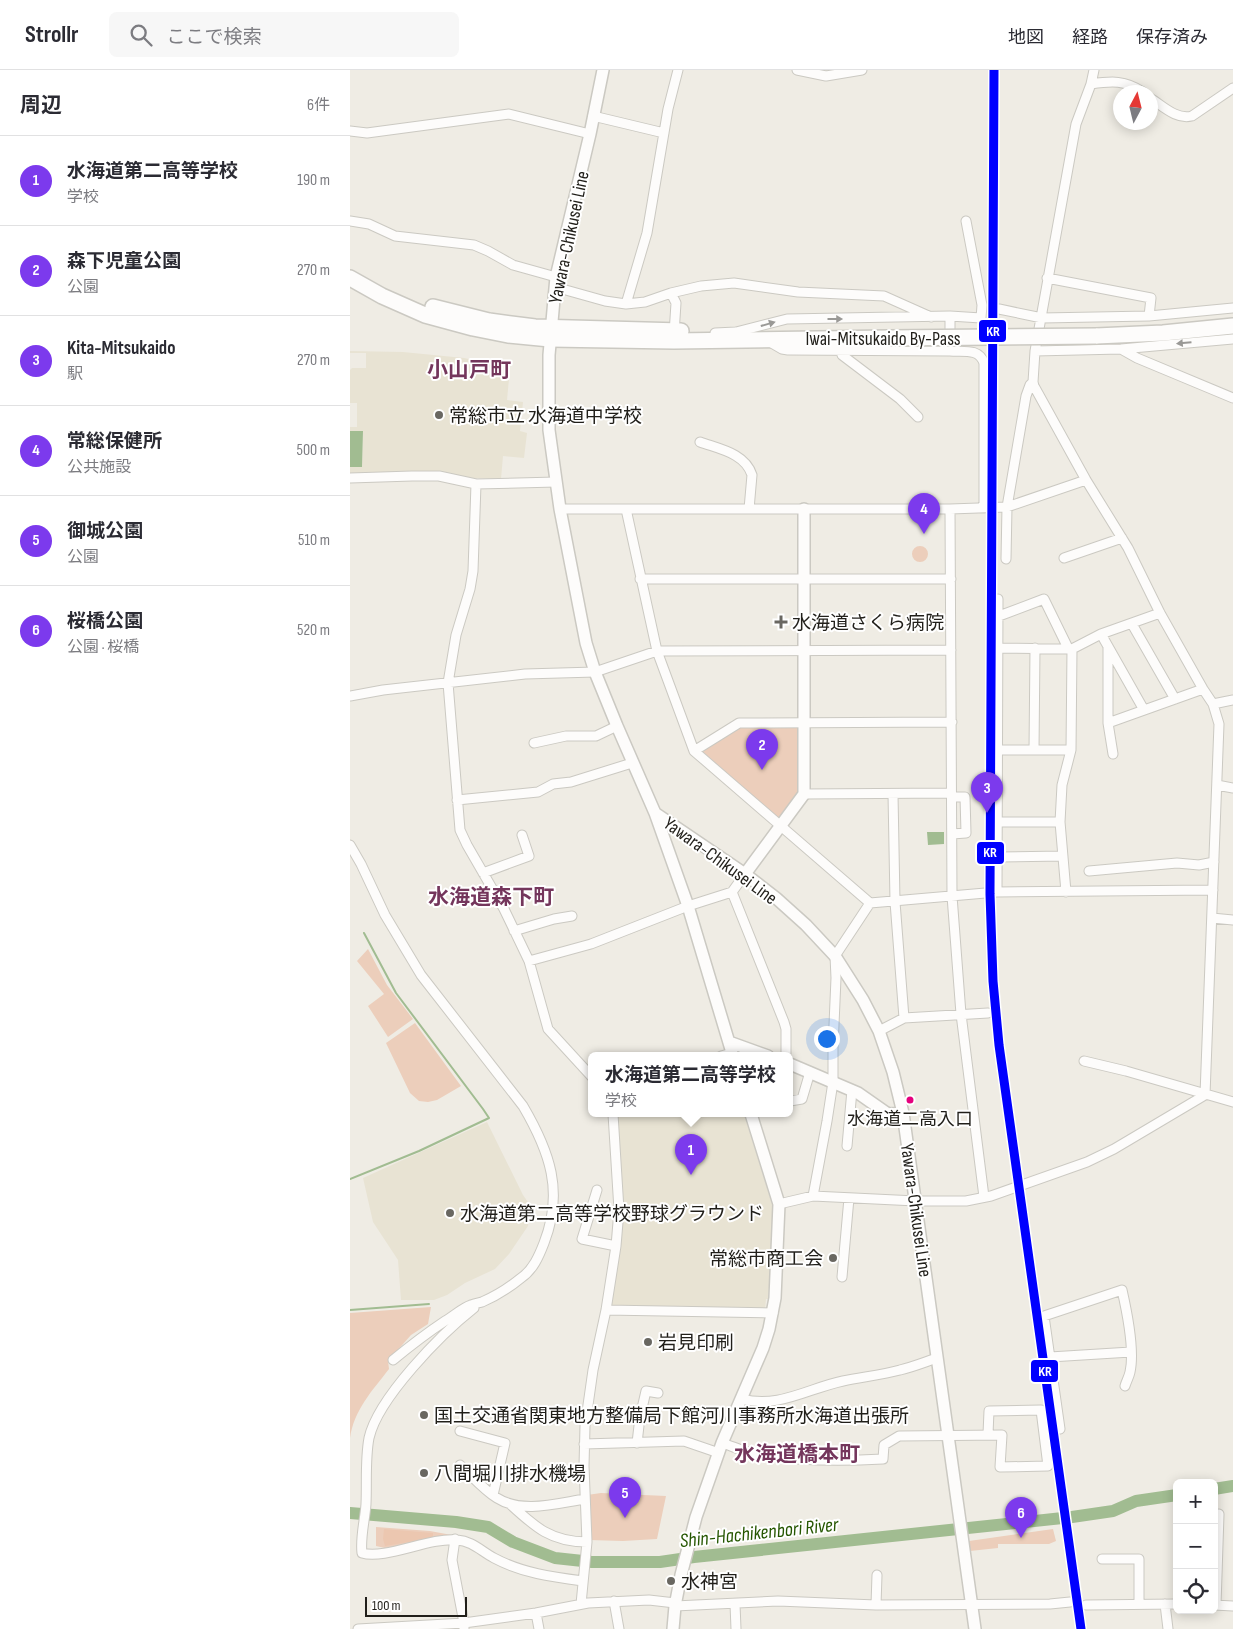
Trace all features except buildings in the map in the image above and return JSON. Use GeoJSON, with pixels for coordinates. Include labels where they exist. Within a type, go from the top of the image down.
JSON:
{"type":"FeatureCollection","features":[{"type":"Feature","properties":{"kind":"highway"},"geometry":{"type":"LineString","coordinates":[[350,270],[406,297],[445,311],[551,334]]}},
{"type":"Feature","properties":{"kind":"highway"},"geometry":{"type":"LineString","coordinates":[[350,278],[382,296],[425,315],[453,323],[508,335],[551,334]]}},
{"type":"Feature","properties":{"kind":"highway","name":"Iwai-Mitsukaido By-Pass"},"geometry":{"type":"LineString","coordinates":[[551,334],[784,339],[1096,336],[1233,328]]}},
{"type":"Feature","properties":{"kind":"highway","name":"Iwai-Mitsukaido By-Pass"},"geometry":{"type":"LineString","coordinates":[[674,336],[715,333],[784,339]]}},
{"type":"Feature","properties":{"kind":"main road","name":"Yawara-Chikusei Line"},"geometry":{"type":"LineString","coordinates":[[603,70],[555,282],[548,401],[549,430],[560,509],[586,644],[595,672],[632,763],[655,813],[745,874],[791,911],[821,940],[835,956],[863,1000],[878,1031],[894,1072],[903,1113],[975,1629]]}},
{"type":"Feature","properties":{"kind":"main road"},"geometry":{"type":"LineString","coordinates":[[745,874],[804,794],[804,509]]}},
{"type":"Feature","properties":{"kind":"main road"},"geometry":{"type":"LineString","coordinates":[[655,813],[688,906],[729,1052]]}},
{"type":"Feature","properties":{"kind":"main road"},"geometry":{"type":"LineString","coordinates":[[793,1065],[852,1090],[888,1114],[903,1113]]}},
{"type":"Feature","properties":{"kind":"main road"},"geometry":{"type":"LineString","coordinates":[[673,1629],[681,1574],[696,1517],[720,1448],[764,1348],[773,1313],[779,1204],[751,1117]]}},
{"type":"Feature","properties":{"kind":"street"},"geometry":{"type":"LineString","coordinates":[[626,304],[647,233],[668,109],[678,70]]}},
{"type":"Feature","properties":{"kind":"street"},"geometry":{"type":"LineString","coordinates":[[797,70],[826,76],[862,70]]}},
{"type":"Feature","properties":{"kind":"street"},"geometry":{"type":"LineString","coordinates":[[1094,70],[1091,84],[1076,124],[1047,278],[1042,318],[1035,351],[1033,382],[1047,412],[1122,538],[1160,613],[1213,704],[1219,724],[1205,1095]]}},
{"type":"Feature","properties":{"kind":"street"},"geometry":{"type":"LineString","coordinates":[[1091,84],[1122,82],[1133,85]]}},
{"type":"Feature","properties":{"kind":"street"},"geometry":{"type":"LineString","coordinates":[[1158,103],[1175,115],[1185,118],[1192,116],[1233,88]]}},
{"type":"Feature","properties":{"kind":"street"},"geometry":{"type":"LineString","coordinates":[[350,131],[367,133],[509,114],[590,134]]}},
{"type":"Feature","properties":{"kind":"street"},"geometry":{"type":"LineString","coordinates":[[594,116],[664,133]]}},
{"type":"Feature","properties":{"kind":"street"},"geometry":{"type":"LineString","coordinates":[[350,221],[369,224],[395,236],[474,245],[513,265],[605,301],[626,304],[645,302],[671,292],[701,286],[734,283],[798,292],[874,294],[890,298],[931,317]]}},
{"type":"Feature","properties":{"kind":"street"},"geometry":{"type":"LineString","coordinates":[[715,333],[736,332],[786,319],[950,316],[981,318],[982,305],[966,221]]}},
{"type":"Feature","properties":{"kind":"street"},"geometry":{"type":"LineString","coordinates":[[1047,278],[1151,298],[1149,316]]}},
{"type":"Feature","properties":{"kind":"street"},"geometry":{"type":"LineString","coordinates":[[671,292],[676,303],[674,336]]}},
{"type":"Feature","properties":{"kind":"street"},"geometry":{"type":"LineString","coordinates":[[999,309],[1042,318],[1149,316],[1233,308]]}},
{"type":"Feature","properties":{"kind":"street"},"geometry":{"type":"LineString","coordinates":[[950,316],[950,351]]}},
{"type":"Feature","properties":{"kind":"street"},"geometry":{"type":"LineString","coordinates":[[766,339],[782,349],[788,350],[977,352],[982,356],[984,363],[984,508]]}},
{"type":"Feature","properties":{"kind":"street"},"geometry":{"type":"LineString","coordinates":[[1035,351],[1121,349],[1233,339]]}},
{"type":"Feature","properties":{"kind":"street"},"geometry":{"type":"LineString","coordinates":[[1121,349],[1136,358],[1233,398]]}},
{"type":"Feature","properties":{"kind":"street"},"geometry":{"type":"LineString","coordinates":[[841,351],[842,356],[900,399],[918,417]]}},
{"type":"Feature","properties":{"kind":"street"},"geometry":{"type":"LineString","coordinates":[[1006,559],[1007,507],[1026,396],[1033,382]]}},
{"type":"Feature","properties":{"kind":"street"},"geometry":{"type":"LineString","coordinates":[[700,442],[739,457],[750,470],[752,476],[749,510]]}},
{"type":"Feature","properties":{"kind":"street"},"geometry":{"type":"LineString","coordinates":[[350,478],[439,476],[476,484],[556,482]]}},
{"type":"Feature","properties":{"kind":"street"},"geometry":{"type":"LineString","coordinates":[[560,509],[749,510],[1007,507],[1086,480]]}},
{"type":"Feature","properties":{"kind":"street"},"geometry":{"type":"LineString","coordinates":[[476,484],[473,571],[470,589],[456,635],[448,683],[460,830],[504,909],[529,961],[548,1029],[588,1073]]}},
{"type":"Feature","properties":{"kind":"street"},"geometry":{"type":"LineString","coordinates":[[626,509],[657,651],[694,751],[870,903],[998,892],[1213,890]]}},
{"type":"Feature","properties":{"kind":"street"},"geometry":{"type":"LineString","coordinates":[[950,509],[952,896],[961,1014],[984,1198]]}},
{"type":"Feature","properties":{"kind":"street"},"geometry":{"type":"LineString","coordinates":[[1064,558],[1122,538]]}},
{"type":"Feature","properties":{"kind":"street"},"geometry":{"type":"LineString","coordinates":[[640,579],[951,580]]}},
{"type":"Feature","properties":{"kind":"street"},"geometry":{"type":"LineString","coordinates":[[998,598],[998,892]]}},
{"type":"Feature","properties":{"kind":"street"},"geometry":{"type":"LineString","coordinates":[[999,616],[1044,598],[1070,648],[1070,750],[1062,786],[1060,822],[1066,892]]}},
{"type":"Feature","properties":{"kind":"street"},"geometry":{"type":"LineString","coordinates":[[998,648],[1070,648],[1101,634],[1160,613]]}},
{"type":"Feature","properties":{"kind":"street"},"geometry":{"type":"LineString","coordinates":[[1132,624],[1174,699]]}},
{"type":"Feature","properties":{"kind":"street"},"geometry":{"type":"LineString","coordinates":[[1101,634],[1144,710]]}},
{"type":"Feature","properties":{"kind":"street"},"geometry":{"type":"LineString","coordinates":[[1108,647],[1108,723],[1113,754]]}},
{"type":"Feature","properties":{"kind":"street"},"geometry":{"type":"LineString","coordinates":[[1034,648],[1034,750]]}},
{"type":"Feature","properties":{"kind":"street"},"geometry":{"type":"LineString","coordinates":[[350,696],[383,690],[532,673],[595,672],[657,651],[951,650]]}},
{"type":"Feature","properties":{"kind":"street"},"geometry":{"type":"LineString","coordinates":[[1108,723],[1203,689]]}},
{"type":"Feature","properties":{"kind":"street"},"geometry":{"type":"LineString","coordinates":[[1213,704],[1233,700]]}},
{"type":"Feature","properties":{"kind":"street"},"geometry":{"type":"LineString","coordinates":[[694,751],[739,723],[952,722]]}},
{"type":"Feature","properties":{"kind":"street"},"geometry":{"type":"LineString","coordinates":[[534,743],[566,736],[596,736],[617,726]]}},
{"type":"Feature","properties":{"kind":"street"},"geometry":{"type":"LineString","coordinates":[[998,750],[1070,750]]}},
{"type":"Feature","properties":{"kind":"street"},"geometry":{"type":"LineString","coordinates":[[457,800],[538,792],[553,784],[570,782],[632,763]]}},
{"type":"Feature","properties":{"kind":"street"},"geometry":{"type":"LineString","coordinates":[[1217,785],[1233,788]]}},
{"type":"Feature","properties":{"kind":"street"},"geometry":{"type":"LineString","coordinates":[[804,794],[952,795],[965,797],[966,833],[952,834]]}},
{"type":"Feature","properties":{"kind":"street"},"geometry":{"type":"LineString","coordinates":[[894,794],[895,902],[904,1018]]}},
{"type":"Feature","properties":{"kind":"street"},"geometry":{"type":"LineString","coordinates":[[998,822],[1060,822]]}},
{"type":"Feature","properties":{"kind":"street"},"geometry":{"type":"LineString","coordinates":[[483,874],[529,856],[522,835]]}},
{"type":"Feature","properties":{"kind":"street"},"geometry":{"type":"LineString","coordinates":[[350,845],[398,938],[421,975],[523,1106],[535,1126],[549,1162],[555,1192],[547,1236],[540,1254],[531,1268],[523,1277],[482,1302],[426,1352],[405,1377],[374,1424],[367,1450],[366,1505],[362,1553],[368,1555],[455,1539],[476,1545],[494,1558],[526,1572],[583,1580]]}},
{"type":"Feature","properties":{"kind":"street"},"geometry":{"type":"LineString","coordinates":[[998,857],[1063,856]]}},
{"type":"Feature","properties":{"kind":"street"},"geometry":{"type":"LineString","coordinates":[[1089,871],[1176,863],[1199,865],[1214,862]]}},
{"type":"Feature","properties":{"kind":"street"},"geometry":{"type":"LineString","coordinates":[[529,961],[591,944],[688,906],[732,892],[745,874]]}},
{"type":"Feature","properties":{"kind":"street"},"geometry":{"type":"LineString","coordinates":[[732,892],[784,1022],[786,1029],[786,1052]]}},
{"type":"Feature","properties":{"kind":"street"},"geometry":{"type":"LineString","coordinates":[[813,1196],[833,1082],[835,956],[870,903]]}},
{"type":"Feature","properties":{"kind":"street"},"geometry":{"type":"LineString","coordinates":[[514,932],[554,919],[572,916]]}},
{"type":"Feature","properties":{"kind":"street"},"geometry":{"type":"LineString","coordinates":[[1212,918],[1233,920]]}},
{"type":"Feature","properties":{"kind":"street"},"geometry":{"type":"LineString","coordinates":[[878,1031],[904,1018],[988,1012]]}},
{"type":"Feature","properties":{"kind":"street"},"geometry":{"type":"LineString","coordinates":[[1084,1061],[1126,1071],[1233,1102]]}},
{"type":"Feature","properties":{"kind":"street"},"geometry":{"type":"LineString","coordinates":[[793,1100],[802,1099],[810,1072]]}},
{"type":"Feature","properties":{"kind":"street"},"geometry":{"type":"LineString","coordinates":[[847,1146],[852,1090]]}},
{"type":"Feature","properties":{"kind":"street"},"geometry":{"type":"LineString","coordinates":[[779,1204],[813,1196],[916,1202],[984,1198],[1087,1162],[1114,1149],[1205,1095]]}},
{"type":"Feature","properties":{"kind":"street"},"geometry":{"type":"LineString","coordinates":[[581,1604],[587,1543],[585,1426],[593,1370],[606,1310],[616,1246],[619,1195],[613,1117]]}},
{"type":"Feature","properties":{"kind":"street"},"geometry":{"type":"LineString","coordinates":[[598,1190],[582,1239],[616,1246]]}},
{"type":"Feature","properties":{"kind":"street"},"geometry":{"type":"LineString","coordinates":[[842,1277],[849,1198]]}},
{"type":"Feature","properties":{"kind":"street"},"geometry":{"type":"LineString","coordinates":[[1060,1429],[1044,1316],[1122,1290],[1128,1320],[1131,1352],[1130,1371],[1125,1386]]}},
{"type":"Feature","properties":{"kind":"street"},"geometry":{"type":"LineString","coordinates":[[393,1360],[420,1338],[460,1311],[472,1304],[482,1302]]}},
{"type":"Feature","properties":{"kind":"street"},"geometry":{"type":"LineString","coordinates":[[606,1310],[773,1313]]}},
{"type":"Feature","properties":{"kind":"street"},"geometry":{"type":"LineString","coordinates":[[1050,1357],[1131,1352]]}},
{"type":"Feature","properties":{"kind":"street"},"geometry":{"type":"LineString","coordinates":[[742,1399],[764,1403],[785,1400],[814,1388],[900,1370],[937,1358]]}},
{"type":"Feature","properties":{"kind":"street"},"geometry":{"type":"LineString","coordinates":[[637,1442],[646,1391],[658,1393]]}},
{"type":"Feature","properties":{"kind":"street"},"geometry":{"type":"LineString","coordinates":[[584,1444],[684,1441],[751,1453],[855,1461],[884,1459],[884,1445],[899,1436],[988,1434],[1002,1435],[1000,1467],[1048,1466],[1041,1410],[989,1411],[988,1434]]}},
{"type":"Feature","properties":{"kind":"street"},"geometry":{"type":"LineString","coordinates":[[460,1431],[505,1443],[493,1495]]}},
{"type":"Feature","properties":{"kind":"street"},"geometry":{"type":"LineString","coordinates":[[460,1465],[493,1495],[510,1504],[532,1524],[547,1534],[570,1542],[587,1543]]}},
{"type":"Feature","properties":{"kind":"street"},"geometry":{"type":"LineString","coordinates":[[510,1504],[526,1506],[585,1500]]}},
{"type":"Feature","properties":{"kind":"street"},"geometry":{"type":"LineString","coordinates":[[1217,1569],[1220,1514]]}},
{"type":"Feature","properties":{"kind":"street"},"geometry":{"type":"LineString","coordinates":[[455,1539],[452,1560],[464,1626]]}},
{"type":"Feature","properties":{"kind":"street"},"geometry":{"type":"LineString","coordinates":[[1102,1559],[1138,1559],[1139,1604]]}},
{"type":"Feature","properties":{"kind":"street"},"geometry":{"type":"LineString","coordinates":[[876,1605],[877,1575]]}},
{"type":"Feature","properties":{"kind":"street"},"geometry":{"type":"LineString","coordinates":[[358,1629],[464,1626],[581,1604],[614,1601],[649,1600],[675,1605],[778,1601],[876,1605],[1050,1604],[1070,1602]]}},
{"type":"Feature","properties":{"kind":"street"},"geometry":{"type":"LineString","coordinates":[[614,1601],[618,1629]]}},
{"type":"Feature","properties":{"kind":"street"},"geometry":{"type":"LineString","coordinates":[[735,1604],[736,1629]]}},
{"type":"Feature","properties":{"kind":"street"},"geometry":{"type":"LineString","coordinates":[[1165,1604],[1168,1629]]}},
{"type":"Feature","properties":{"kind":"street"},"geometry":{"type":"LineString","coordinates":[[1086,1605],[1173,1604]]}},
{"type":"Feature","properties":{"kind":"street"},"geometry":{"type":"LineString","coordinates":[[1218,1605],[1233,1606]]}},
{"type":"Feature","properties":{"kind":"street"},"geometry":{"type":"LineString","coordinates":[[536,1612],[539,1629]]}},
{"type":"Feature","properties":{"kind":"shaded area","name":"常総市立 水海道中学校"},"geometry":{"type":"Polygon","coordinates":[[[350,351],[403,352],[464,358],[510,368],[507,400],[523,402],[520,431],[527,433],[524,458],[503,456],[501,479],[450,475],[350,475],[350,467],[362,467],[363,432],[350,431],[350,427],[357,427],[357,403],[350,403],[350,370],[352,368],[366,368],[366,353],[350,353],[350,351]]]}},
{"type":"Feature","properties":{"kind":"shaded area"},"geometry":{"type":"Polygon","coordinates":[[[350,431],[363,431],[362,467],[350,467],[350,431]]]}},
{"type":"Feature","properties":{"kind":"shaded area"},"geometry":{"type":"Polygon","coordinates":[[[920,546],[926,548],[928,554],[926,560],[920,562],[914,560],[912,554],[914,548],[920,546]]]}},
{"type":"Feature","properties":{"kind":"shaded area"},"geometry":{"type":"Polygon","coordinates":[[[738,726],[801,726],[802,787],[779,821],[701,753],[738,726]]]}},
{"type":"Feature","properties":{"kind":"shaded area"},"geometry":{"type":"Polygon","coordinates":[[[927,832],[944,832],[944,844],[928,845],[927,832]]]}},
{"type":"Feature","properties":{"kind":"shaded area"},"geometry":{"type":"Polygon","coordinates":[[[368,949],[387,985],[413,1019],[388,1037],[368,1006],[384,994],[357,961],[368,949]]]}},
{"type":"Feature","properties":{"kind":"shaded area"},"geometry":{"type":"Polygon","coordinates":[[[415,1023],[461,1086],[437,1100],[419,1101],[410,1093],[386,1043],[415,1023]]]}},
{"type":"Feature","properties":{"kind":"shaded area"},"geometry":{"type":"Polygon","coordinates":[[[615,1117],[745,1117],[772,1204],[774,1219],[768,1299],[766,1299],[765,1310],[608,1306],[617,1253],[615,1117]]]}},
{"type":"Feature","properties":{"kind":"shaded area","name":"水海道第二高等学校野球グラウンド"},"geometry":{"type":"Polygon","coordinates":[[[487,1122],[523,1195],[530,1205],[528,1226],[509,1254],[495,1269],[434,1300],[401,1300],[398,1260],[373,1222],[363,1178],[487,1122]]]}},
{"type":"Feature","properties":{"kind":"shaded area"},"geometry":{"type":"Polygon","coordinates":[[[431,1307],[428,1324],[411,1335],[388,1361],[389,1369],[370,1393],[360,1410],[355,1419],[350,1438],[350,1313],[431,1307]]]}},
{"type":"Feature","properties":{"kind":"shaded area"},"geometry":{"type":"Polygon","coordinates":[[[601,1493],[666,1496],[657,1539],[589,1540],[587,1495],[601,1493]]]}},
{"type":"Feature","properties":{"kind":"shaded area"},"geometry":{"type":"Polygon","coordinates":[[[376,1527],[430,1531],[457,1536],[385,1548],[376,1546],[376,1527]]]}},
{"type":"Feature","properties":{"kind":"shaded area"},"geometry":{"type":"Polygon","coordinates":[[[384,1529],[433,1533],[433,1538],[385,1546],[383,1539],[384,1529]]]}},
{"type":"Feature","properties":{"kind":"shaded area"},"geometry":{"type":"Polygon","coordinates":[[[1053,1529],[1056,1541],[1049,1544],[998,1544],[998,1548],[970,1551],[969,1541],[1053,1529]]]}},
{"type":"Feature","properties":{"kind":"waterway"},"geometry":{"type":"LineString","coordinates":[[350,1179],[419,1151],[489,1118],[396,993],[364,933]]}},
{"type":"Feature","properties":{"kind":"waterway"},"geometry":{"type":"LineString","coordinates":[[350,1310],[429,1304]]}},
{"type":"Feature","properties":{"kind":"waterway","name":"Shin-Hachikenbori River"},"geometry":{"type":"LineString","coordinates":[[1218,1488],[1233,1486]]}},
{"type":"Feature","properties":{"kind":"waterway","name":"Shin-Hachikenbori River"},"geometry":{"type":"LineString","coordinates":[[350,1513],[456,1522],[488,1527],[513,1542],[555,1558],[592,1562],[660,1562],[1072,1517],[1113,1511],[1136,1501],[1173,1496]]}},
{"type":"Feature","properties":{"kind":"transit line","name":"KR"},"geometry":{"type":"LineString","coordinates":[[994,70],[990,894],[993,981],[999,1045],[1081,1629]]}},
{"type":"Feature","properties":{"kind":"place","name":"常総市立 水海道中学校"},"geometry":{"type":"Point","coordinates":[439,415]}},
{"type":"Feature","properties":{"kind":"place","name":"常総保健所"},"geometry":{"type":"Point","coordinates":[924,534]}},
{"type":"Feature","properties":{"kind":"place","name":"水海道さくら病院"},"geometry":{"type":"Point","coordinates":[781,622]}},
{"type":"Feature","properties":{"kind":"place","name":"森下児童公園"},"geometry":{"type":"Point","coordinates":[762,770]}},
{"type":"Feature","properties":{"kind":"place","name":"Kita-Mitsukaido"},"geometry":{"type":"Point","coordinates":[987,813]}},
{"type":"Feature","properties":{"kind":"place","name":"水海道二高入口"},"geometry":{"type":"Point","coordinates":[910,1100]}},
{"type":"Feature","properties":{"kind":"place","name":"水海道第二高等学校"},"geometry":{"type":"Point","coordinates":[691,1175]}},
{"type":"Feature","properties":{"kind":"place","name":"水海道第二高等学校野球グラウンド"},"geometry":{"type":"Point","coordinates":[450,1213]}},
{"type":"Feature","properties":{"kind":"place","name":"常総市商工会"},"geometry":{"type":"Point","coordinates":[833,1258]}},
{"type":"Feature","properties":{"kind":"place","name":"岩見印刷"},"geometry":{"type":"Point","coordinates":[648,1342]}},
{"type":"Feature","properties":{"kind":"place","name":"国土交通省関東地方整備局下館河川事務所水海道出張所"},"geometry":{"type":"Point","coordinates":[424,1415]}},
{"type":"Feature","properties":{"kind":"place","name":"八間堀川排水機場"},"geometry":{"type":"Point","coordinates":[424,1473]}},
{"type":"Feature","properties":{"kind":"place","name":"御城公園"},"geometry":{"type":"Point","coordinates":[625,1518]}},
{"type":"Feature","properties":{"kind":"place","name":"桜橋公園"},"geometry":{"type":"Point","coordinates":[1021,1538]}},
{"type":"Feature","properties":{"kind":"place","name":"水神宮"},"geometry":{"type":"Point","coordinates":[671,1581]}},
{"type":"Feature","properties":{"kind":"district","name":"小山戸町"},"geometry":{"type":"Point","coordinates":[469,370]}},
{"type":"Feature","properties":{"kind":"district","name":"水海道森下町"},"geometry":{"type":"Point","coordinates":[491,897]}},
{"type":"Feature","properties":{"kind":"district","name":"水海道橋本町"},"geometry":{"type":"Point","coordinates":[797,1454]}}]}
